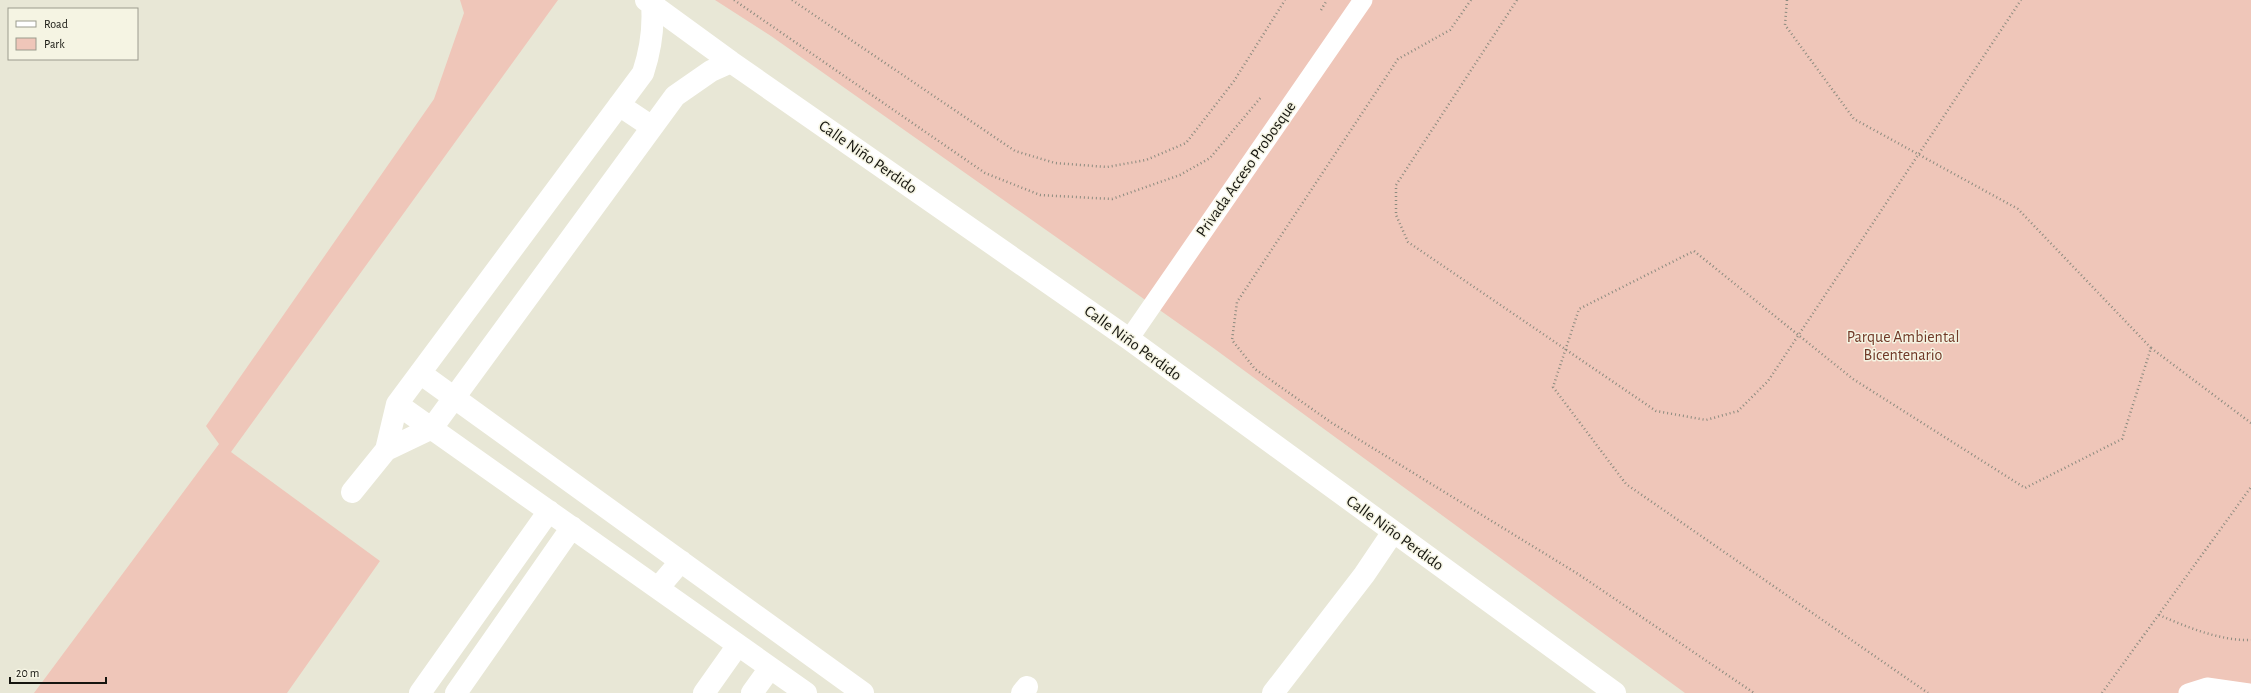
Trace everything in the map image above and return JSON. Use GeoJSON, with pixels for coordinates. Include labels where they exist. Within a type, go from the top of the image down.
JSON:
{"type":"FeatureCollection","features":[{"type":"Feature","properties":{"kind":"street","name":"Calle Niño Perdido"},"geometry":{"type":"LineString","coordinates":[[649,2],[731,62],[1129,339],[1615,693]]}},
{"type":"Feature","properties":{"kind":"street"},"geometry":{"type":"LineString","coordinates":[[386,450],[397,404],[643,73],[650,50],[652,35],[649,2]]}},
{"type":"Feature","properties":{"kind":"street"},"geometry":{"type":"LineString","coordinates":[[352,492],[386,450],[432,428],[675,96],[711,71],[731,62]]}},
{"type":"Feature","properties":{"kind":"street"},"geometry":{"type":"LineString","coordinates":[[619,105],[652,127]]}},
{"type":"Feature","properties":{"kind":"street"},"geometry":{"type":"LineString","coordinates":[[420,373],[863,693]]}},
{"type":"Feature","properties":{"kind":"street"},"geometry":{"type":"LineString","coordinates":[[397,404],[806,693]]}},
{"type":"Feature","properties":{"kind":"street"},"geometry":{"type":"LineString","coordinates":[[420,693],[549,511]]}},
{"type":"Feature","properties":{"kind":"street"},"geometry":{"type":"LineString","coordinates":[[456,693],[572,527]]}},
{"type":"Feature","properties":{"kind":"street"},"geometry":{"type":"LineString","coordinates":[[1273,693],[1364,575],[1393,532]]}},
{"type":"Feature","properties":{"kind":"street"},"geometry":{"type":"LineString","coordinates":[[658,588],[681,561]]}},
{"type":"Feature","properties":{"kind":"street"},"geometry":{"type":"LineString","coordinates":[[704,693],[738,645]]}},
{"type":"Feature","properties":{"kind":"street"},"geometry":{"type":"LineString","coordinates":[[752,693],[770,668]]}},
{"type":"Feature","properties":{"kind":"lane","name":"Privada Acceso Probosque"},"geometry":{"type":"LineString","coordinates":[[1129,339],[1363,0]]}},
{"type":"Feature","properties":{"kind":"lane"},"geometry":{"type":"LineString","coordinates":[[2188,693],[2207,687],[2249,693]]}},
{"type":"Feature","properties":{"kind":"path"},"geometry":{"type":"LineString","coordinates":[[734,0],[985,173],[1040,195],[1112,199],[1180,175],[1210,158],[1266,92]]}},
{"type":"Feature","properties":{"kind":"path"},"geometry":{"type":"LineString","coordinates":[[792,0],[1015,151],[1055,163],[1107,167],[1146,160],[1186,143],[1234,81],[1285,0]]}},
{"type":"Feature","properties":{"kind":"path"},"geometry":{"type":"LineString","coordinates":[[1319,14],[1327,0]]}},
{"type":"Feature","properties":{"kind":"path"},"geometry":{"type":"LineString","coordinates":[[1471,0],[1450,30],[1398,58],[1237,302],[1232,340],[1256,369],[1332,423],[1578,574],[1754,693]]}},
{"type":"Feature","properties":{"kind":"path"},"geometry":{"type":"LineString","coordinates":[[1517,0],[1396,185],[1396,215],[1408,242],[1656,411],[1706,420],[1738,411],[1768,381],[2021,0]]}},
{"type":"Feature","properties":{"kind":"path"},"geometry":{"type":"LineString","coordinates":[[1787,0],[1785,25],[1854,119],[2018,209],[2151,348],[2251,423]]}},
{"type":"Feature","properties":{"kind":"path"},"geometry":{"type":"LineString","coordinates":[[1928,693],[1626,484],[1553,386],[1579,309],[1694,251],[1853,379],[2025,488],[2122,439],[2151,348]]}},
{"type":"Feature","properties":{"kind":"path"},"geometry":{"type":"LineString","coordinates":[[2102,693],[2251,487]]}},
{"type":"Feature","properties":{"kind":"path"},"geometry":{"type":"LineString","coordinates":[[2159,615],[2186,627],[2212,634],[2251,640]]}},
{"type":"Feature","properties":{"kind":"green space"},"geometry":{"type":"Polygon","coordinates":[[[460,0],[558,0],[231,452],[380,561],[287,693],[34,693],[219,444],[206,426],[434,99],[464,13],[460,0]]]}},
{"type":"Feature","properties":{"kind":"green space","name":"Parque Ambiental Bicentenario"},"geometry":{"type":"Polygon","coordinates":[[[715,0],[2251,0],[2251,693],[1685,693],[1212,347],[771,36],[715,0]]]}}]}
